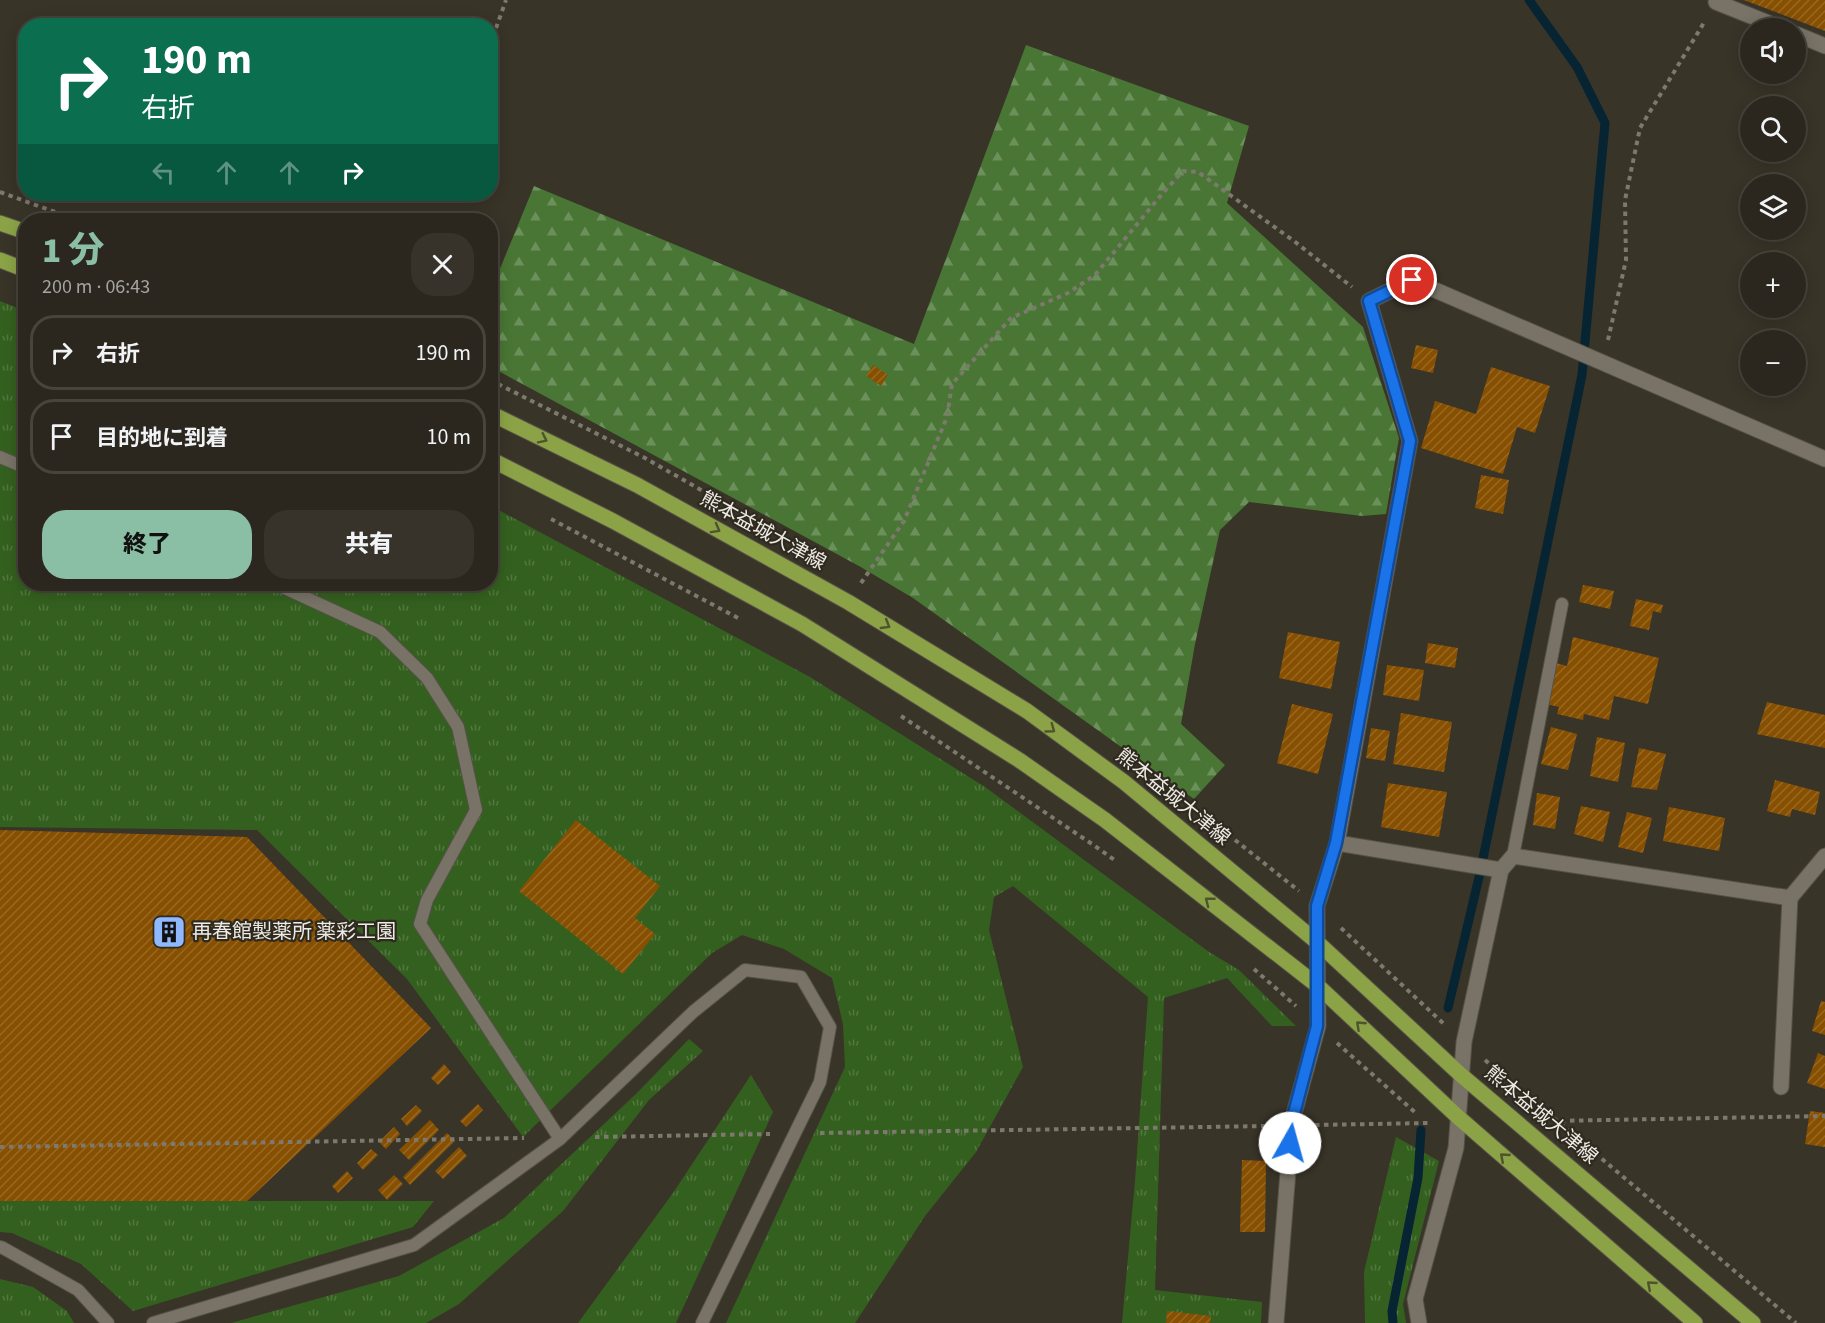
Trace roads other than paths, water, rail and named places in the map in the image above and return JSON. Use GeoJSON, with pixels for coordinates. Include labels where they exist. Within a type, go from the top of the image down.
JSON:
{"type":"FeatureCollection","features":[{"type":"Feature","properties":{"kind":"main road"},"geometry":{"type":"LineString","coordinates":[[0,223],[18,229]]}},
{"type":"Feature","properties":{"kind":"main road"},"geometry":{"type":"LineString","coordinates":[[0,260],[18,267]]}},
{"type":"Feature","properties":{"kind":"main road","name":"熊本益城大津線"},"geometry":{"type":"LineString","coordinates":[[498,417],[637,485],[848,602],[1027,711],[1124,782],[1317,942],[1461,1075],[1753,1323]]}},
{"type":"Feature","properties":{"kind":"main road"},"geometry":{"type":"LineString","coordinates":[[498,463],[613,521],[802,624],[1019,760],[1105,820],[1318,986],[1458,1118],[1695,1323]]}},
{"type":"Feature","properties":{"kind":"street"},"geometry":{"type":"LineString","coordinates":[[1716,1],[1757,18]]}},
{"type":"Feature","properties":{"kind":"street"},"geometry":{"type":"LineString","coordinates":[[1806,38],[1825,46]]}},
{"type":"Feature","properties":{"kind":"street"},"geometry":{"type":"LineString","coordinates":[[1276,1323],[1292,1121],[1317,1026],[1317,906],[1336,843],[1410,441],[1369,301],[1412,280],[1825,459]]}},
{"type":"Feature","properties":{"kind":"street"},"geometry":{"type":"LineString","coordinates":[[1336,843],[1496,869]]}},
{"type":"Feature","properties":{"kind":"street"},"geometry":{"type":"LineString","coordinates":[[1419,1323],[1415,1299],[1456,1148],[1464,1042],[1496,869],[1513,856],[1790,898]]}},
{"type":"Feature","properties":{"kind":"street"},"geometry":{"type":"LineString","coordinates":[[1781,1087],[1790,898],[1825,856]]}},
{"type":"Feature","properties":{"kind":"lane"},"geometry":{"type":"LineString","coordinates":[[0,457],[18,465]]}},
{"type":"Feature","properties":{"kind":"lane"},"geometry":{"type":"LineString","coordinates":[[291,591],[380,632],[427,678],[458,727],[476,810],[427,900],[420,924],[560,1139]]}},
{"type":"Feature","properties":{"kind":"lane"},"geometry":{"type":"LineString","coordinates":[[1513,856],[1562,603]]}},
{"type":"Feature","properties":{"kind":"lane"},"geometry":{"type":"LineString","coordinates":[[153,1323],[414,1245],[560,1139],[693,1012],[745,970],[801,977],[830,1027],[820,1082],[702,1323]]}},
{"type":"Feature","properties":{"kind":"lane"},"geometry":{"type":"LineString","coordinates":[[0,1248],[78,1290],[108,1323]]}},
{"type":"Feature","properties":{"kind":"waterway"},"geometry":{"type":"LineString","coordinates":[[1448,1008],[1480,873],[1582,375],[1605,123],[1577,67],[1529,0]]}},
{"type":"Feature","properties":{"kind":"waterway"},"geometry":{"type":"LineString","coordinates":[[1393,1323],[1392,1311],[1418,1178],[1421,1130]]}},
{"type":"Feature","properties":{"kind":"place","name":"再春館製薬所 薬彩工園"},"geometry":{"type":"Point","coordinates":[169,932]}}]}
